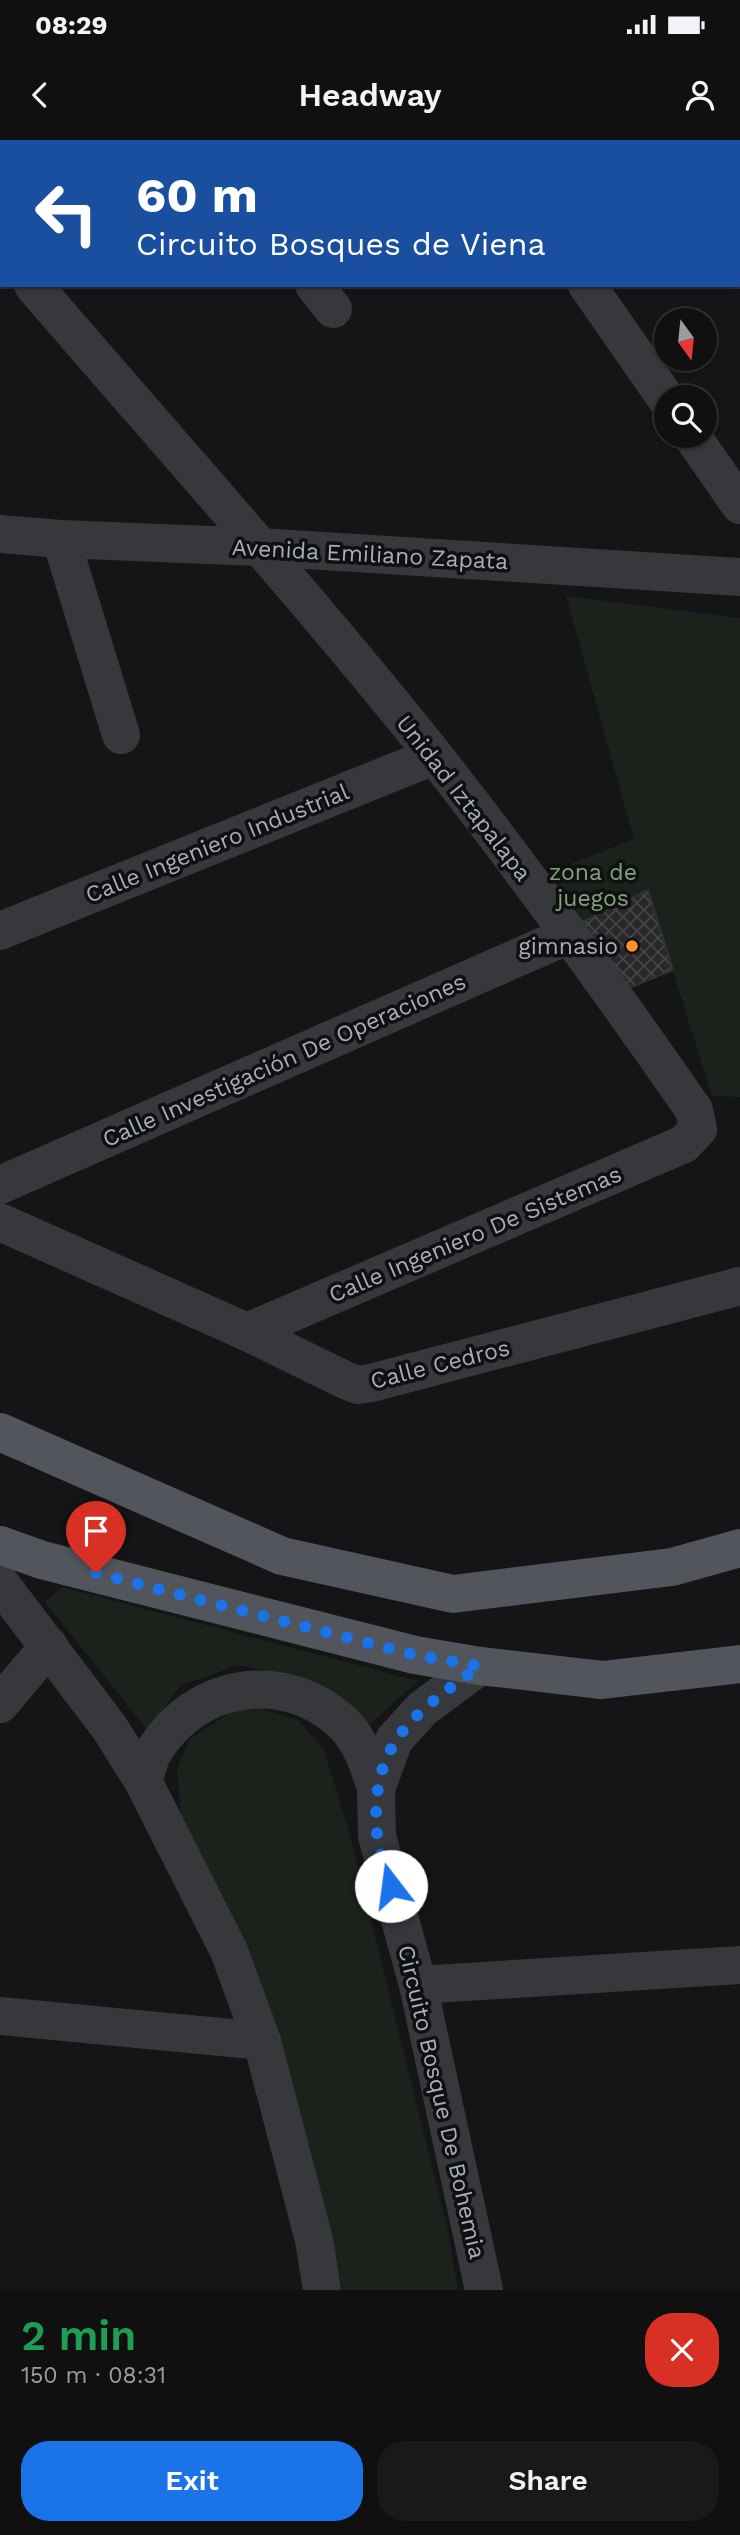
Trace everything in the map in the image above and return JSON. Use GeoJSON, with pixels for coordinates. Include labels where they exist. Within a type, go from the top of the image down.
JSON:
{"type":"FeatureCollection","features":[{"type":"Feature","properties":{"kind":"main road"},"geometry":{"type":"LineString","coordinates":[[0,1432],[282,1556],[453,1594],[672,1567],[740,1548]]}},
{"type":"Feature","properties":{"kind":"main road"},"geometry":{"type":"LineString","coordinates":[[0,1545],[42,1559],[389,1648],[480,1666],[602,1680],[740,1664]]}},
{"type":"Feature","properties":{"kind":"street","name":"Unidad Iztapalapa"},"geometry":{"type":"LineString","coordinates":[[35,287],[346,647],[434,756],[569,934],[694,1110],[698,1129]]}},
{"type":"Feature","properties":{"kind":"street"},"geometry":{"type":"LineString","coordinates":[[588,287],[657,385]]}},
{"type":"Feature","properties":{"kind":"street"},"geometry":{"type":"LineString","coordinates":[[701,448],[739,501]]}},
{"type":"Feature","properties":{"kind":"street","name":"Avenida Emiliano Zapata"},"geometry":{"type":"LineString","coordinates":[[0,534],[740,577]]}},
{"type":"Feature","properties":{"kind":"street"},"geometry":{"type":"LineString","coordinates":[[61,539],[121,735]]}},
{"type":"Feature","properties":{"kind":"street","name":"Calle Ingeniero Industrial"},"geometry":{"type":"LineString","coordinates":[[0,931],[434,756]]}},
{"type":"Feature","properties":{"kind":"street","name":"Calle Investigación De Operaciones"},"geometry":{"type":"LineString","coordinates":[[0,1185],[569,934]]}},
{"type":"Feature","properties":{"kind":"street","name":"Calle Ingeniero De Sistemas"},"geometry":{"type":"LineString","coordinates":[[247,1332],[684,1144],[698,1129]]}},
{"type":"Feature","properties":{"kind":"street","name":"Calle Cedros"},"geometry":{"type":"LineString","coordinates":[[0,1222],[247,1332],[358,1385],[740,1286]]}},
{"type":"Feature","properties":{"kind":"street"},"geometry":{"type":"LineString","coordinates":[[0,1583],[109,1727],[144,1781],[229,1951],[262,2041],[314,2240],[322,2290]]}},
{"type":"Feature","properties":{"kind":"street"},"geometry":{"type":"LineString","coordinates":[[0,1704],[49,1646]]}},
{"type":"Feature","properties":{"kind":"street","name":"Circuito Bosque De Bohemia"},"geometry":{"type":"LineString","coordinates":[[480,1666],[422,1709],[394,1741],[376,1789],[377,1836],[418,1985],[484,2290]]}},
{"type":"Feature","properties":{"kind":"street"},"geometry":{"type":"LineString","coordinates":[[144,1781],[152,1752],[175,1723],[205,1701],[241,1690],[278,1690],[313,1701],[344,1724],[365,1754],[376,1789]]}},
{"type":"Feature","properties":{"kind":"street"},"geometry":{"type":"LineString","coordinates":[[418,1985],[740,1965]]}},
{"type":"Feature","properties":{"kind":"street"},"geometry":{"type":"LineString","coordinates":[[0,2016],[262,2041]]}},
{"type":"Feature","properties":{"kind":"green space","name":"zona de juegos"},"geometry":{"type":"Polygon","coordinates":[[[566,596],[740,618],[740,1097],[712,1096],[648,891],[582,922],[548,873],[634,839],[566,596]]]}},
{"type":"Feature","properties":{"kind":"green space"},"geometry":{"type":"Polygon","coordinates":[[[62,1587],[418,1681],[358,1735],[302,1678],[238,1665],[180,1686],[148,1731],[45,1602],[62,1587]]]}},
{"type":"Feature","properties":{"kind":"green space"},"geometry":{"type":"Polygon","coordinates":[[[243,1704],[297,1719],[324,1750],[349,1832],[448,2231],[458,2290],[343,2290],[242,1939],[182,1826],[177,1769],[189,1740],[243,1704]]]}},
{"type":"Feature","properties":{"kind":"building","name":"gimnasio"},"geometry":{"type":"Polygon","coordinates":[[[648,890],[673,970],[629,988],[582,922],[648,890]]]}},
{"type":"Feature","properties":{"kind":"place","name":"gimnasio"},"geometry":{"type":"Point","coordinates":[632,946]}},
{"type":"Feature","properties":{"kind":"route"},"geometry":{"type":"LineString","coordinates":[[96,1573],[415,1655],[480,1666],[422,1709],[394,1741],[376,1789],[377,1836],[391,1886]]}}]}
